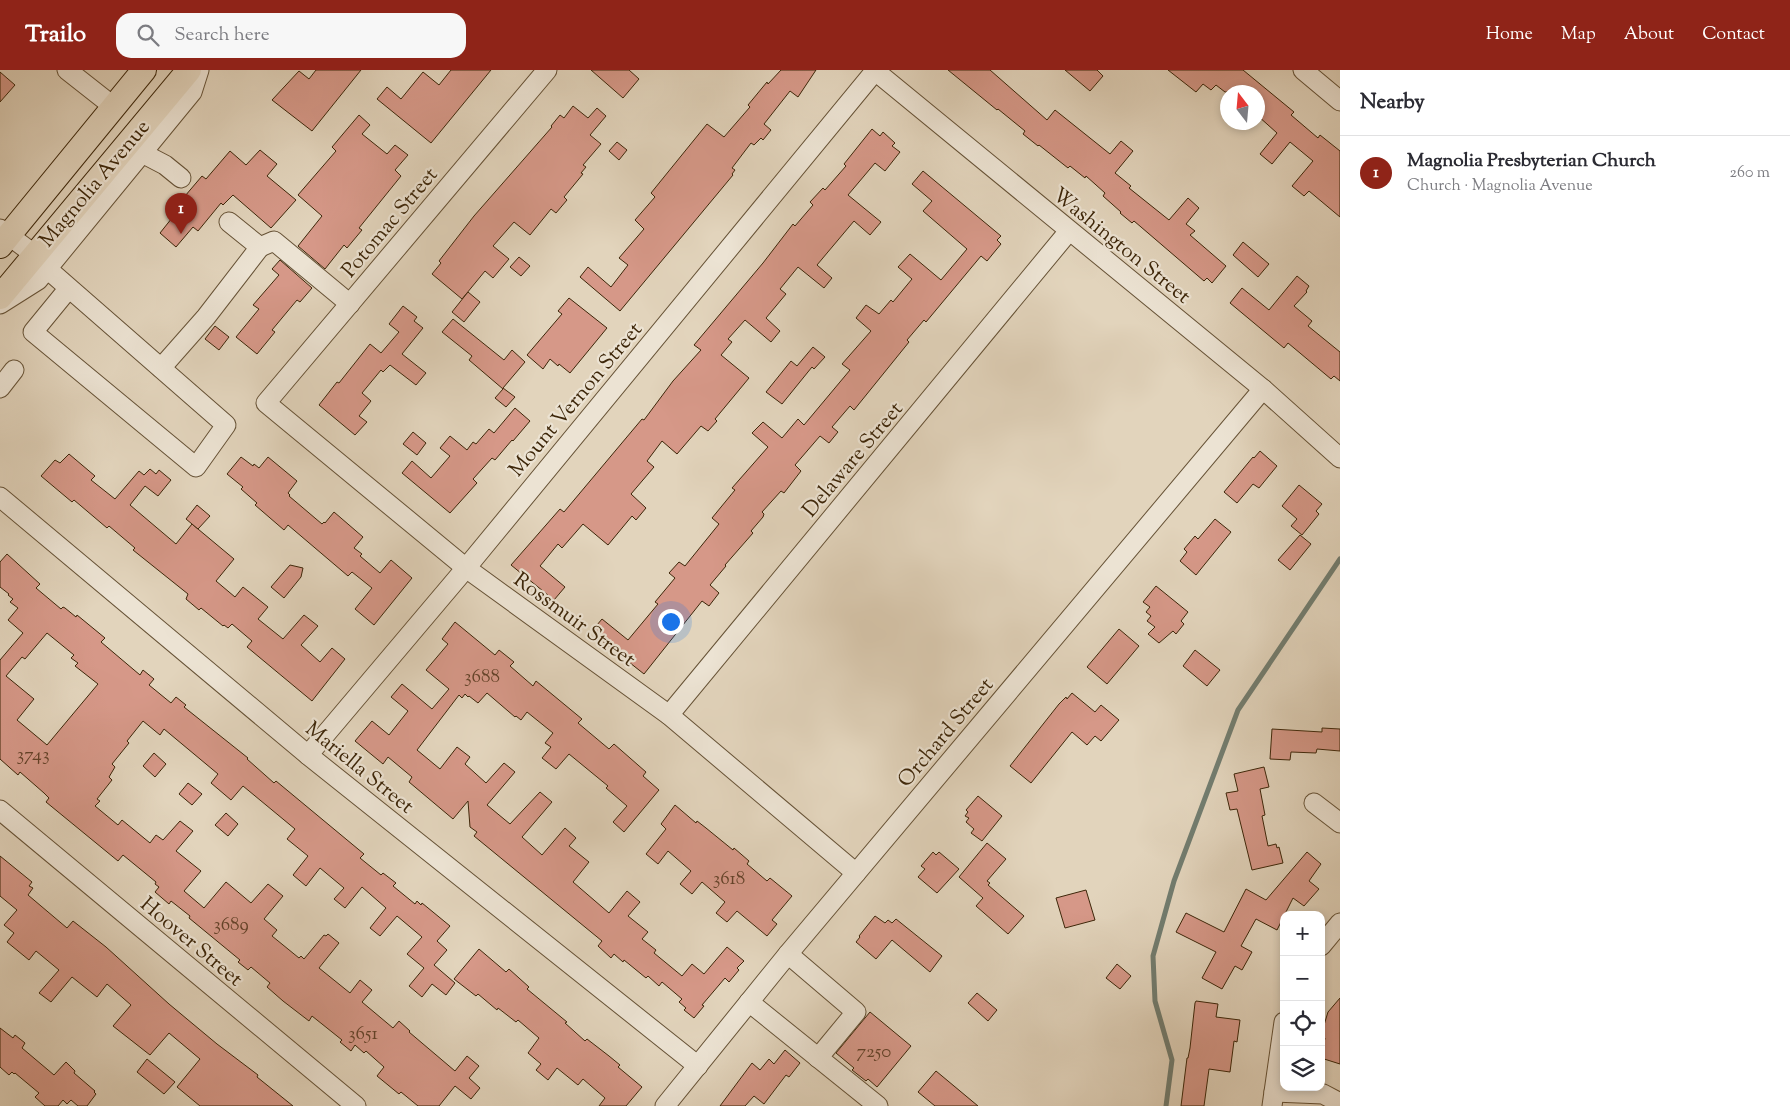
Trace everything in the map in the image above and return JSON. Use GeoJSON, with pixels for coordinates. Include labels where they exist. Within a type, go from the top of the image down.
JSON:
{"type":"FeatureCollection","features":[{"type":"Feature","properties":{"kind":"main road","name":"Magnolia Avenue"},"geometry":{"type":"LineString","coordinates":[[3,237],[144,70]]}},
{"type":"Feature","properties":{"kind":"main road","name":"Magnolia Avenue"},"geometry":{"type":"LineString","coordinates":[[0,297],[41,262],[188,70]]}},
{"type":"Feature","properties":{"kind":"street"},"geometry":{"type":"LineString","coordinates":[[67,70],[114,106]]}},
{"type":"Feature","properties":{"kind":"street"},"geometry":{"type":"LineString","coordinates":[[0,304],[38,280],[41,262],[142,153],[192,92],[199,70]]}},
{"type":"Feature","properties":{"kind":"street","name":"Potomac Street"},"geometry":{"type":"LineString","coordinates":[[266,403],[547,70]]}},
{"type":"Feature","properties":{"kind":"street","name":"Washington Street"},"geometry":{"type":"LineString","coordinates":[[875,70],[1263,389],[1340,458]]}},
{"type":"Feature","properties":{"kind":"street","name":"Mount Vernon Street"},"geometry":{"type":"LineString","coordinates":[[308,755],[466,568],[875,70]]}},
{"type":"Feature","properties":{"kind":"street"},"geometry":{"type":"LineString","coordinates":[[1303,70],[1340,101]]}},
{"type":"Feature","properties":{"kind":"street"},"geometry":{"type":"LineString","coordinates":[[142,153],[165,165],[181,178]]}},
{"type":"Feature","properties":{"kind":"street"},"geometry":{"type":"LineString","coordinates":[[229,222],[260,247]]}},
{"type":"Feature","properties":{"kind":"street","name":"Delaware Street"},"geometry":{"type":"LineString","coordinates":[[669,715],[1069,231]]}},
{"type":"Feature","properties":{"kind":"street"},"geometry":{"type":"LineString","coordinates":[[3,237],[41,262],[226,425],[196,467],[33,332],[69,288]]}},
{"type":"Feature","properties":{"kind":"street"},"geometry":{"type":"LineString","coordinates":[[161,368],[206,317],[260,247],[274,241],[350,304]]}},
{"type":"Feature","properties":{"kind":"street"},"geometry":{"type":"LineString","coordinates":[[0,388],[14,370]]}},
{"type":"Feature","properties":{"kind":"street","name":"Orchard Street"},"geometry":{"type":"LineString","coordinates":[[665,1106],[788,954],[1263,389]]}},
{"type":"Feature","properties":{"kind":"street","name":"Rossmuir Street"},"geometry":{"type":"LineString","coordinates":[[266,403],[466,568],[669,715],[856,873]]}},
{"type":"Feature","properties":{"kind":"street","name":"Mariella Street"},"geometry":{"type":"LineString","coordinates":[[0,497],[308,755],[698,1066]]}},
{"type":"Feature","properties":{"kind":"street"},"geometry":{"type":"LineString","coordinates":[[1314,803],[1340,823]]}},
{"type":"Feature","properties":{"kind":"street","name":"Hoover Street"},"geometry":{"type":"LineString","coordinates":[[0,810],[356,1106]]}},
{"type":"Feature","properties":{"kind":"street"},"geometry":{"type":"LineString","coordinates":[[1325,941],[1340,923]]}},
{"type":"Feature","properties":{"kind":"street"},"geometry":{"type":"LineString","coordinates":[[788,954],[856,1012],[818,1058]]}},
{"type":"Feature","properties":{"kind":"street"},"geometry":{"type":"LineString","coordinates":[[749,1002],[878,1106]]}},
{"type":"Feature","properties":{"kind":"street"},"geometry":{"type":"LineString","coordinates":[[1281,1046],[1273,1099],[1323,1094],[1340,1103]]}},
{"type":"Feature","properties":{"kind":"building"},"geometry":{"type":"Polygon","coordinates":[[[316,70],[361,70],[312,131],[272,100],[299,71],[309,79],[316,70]]]}},
{"type":"Feature","properties":{"kind":"building"},"geometry":{"type":"Polygon","coordinates":[[[451,70],[491,70],[431,143],[377,99],[387,87],[401,99],[423,72],[439,85],[451,70]]]}},
{"type":"Feature","properties":{"kind":"building"},"geometry":{"type":"Polygon","coordinates":[[[591,70],[629,70],[639,79],[623,98],[591,70]]]}},
{"type":"Feature","properties":{"kind":"building"},"geometry":{"type":"Polygon","coordinates":[[[781,70],[816,70],[798,97],[790,91],[764,124],[771,130],[763,140],[761,138],[754,145],[751,143],[732,168],[735,170],[733,175],[620,311],[580,277],[588,267],[611,287],[628,265],[619,258],[644,229],[635,220],[655,197],[651,193],[707,124],[724,137],[750,107],[748,105],[767,82],[768,84],[781,70]]]}},
{"type":"Feature","properties":{"kind":"building"},"geometry":{"type":"Polygon","coordinates":[[[948,70],[990,70],[1047,120],[1055,110],[1110,154],[1121,141],[1133,151],[1115,173],[1131,186],[1129,188],[1169,220],[1188,198],[1199,208],[1186,224],[1195,231],[1190,235],[1226,266],[1212,283],[1207,278],[1204,281],[1134,221],[1132,223],[1120,213],[1103,196],[1105,193],[1086,176],[1085,178],[1070,166],[1068,168],[1038,146],[1023,134],[1025,131],[948,70]]]}},
{"type":"Feature","properties":{"kind":"building"},"geometry":{"type":"Polygon","coordinates":[[[1065,70],[1097,70],[1103,76],[1090,91],[1065,70]]]}},
{"type":"Feature","properties":{"kind":"building"},"geometry":{"type":"Polygon","coordinates":[[[1168,70],[1243,70],[1261,85],[1220,85],[1220,88],[1216,85],[1211,90],[1203,84],[1196,92],[1168,70]]]}},
{"type":"Feature","properties":{"kind":"building"},"geometry":{"type":"Polygon","coordinates":[[[0,72],[15,85],[0,102],[0,72]]]}},
{"type":"Feature","properties":{"kind":"building"},"geometry":{"type":"Polygon","coordinates":[[[1265,88],[1294,112],[1291,115],[1318,138],[1320,135],[1340,151],[1340,217],[1309,191],[1304,196],[1292,186],[1313,161],[1290,142],[1272,164],[1260,154],[1277,133],[1265,122],[1265,88]]]}},
{"type":"Feature","properties":{"kind":"building"},"geometry":{"type":"Polygon","coordinates":[[[573,106],[588,118],[597,108],[606,116],[590,135],[601,144],[583,165],[586,167],[581,173],[583,174],[564,197],[567,200],[556,213],[551,209],[530,235],[514,222],[493,246],[509,259],[493,278],[485,271],[462,299],[432,274],[441,263],[439,261],[474,216],[552,127],[560,115],[564,118],[573,106]]]}},
{"type":"Feature","properties":{"kind":"building"},"geometry":{"type":"Polygon","coordinates":[[[359,115],[370,125],[362,134],[387,154],[395,145],[408,155],[395,170],[401,176],[359,228],[362,230],[347,248],[344,245],[325,269],[298,246],[322,216],[298,195],[336,151],[332,147],[359,115]]]}},
{"type":"Feature","properties":{"kind":"building"},"geometry":{"type":"Polygon","coordinates":[[[872,129],[880,136],[883,132],[895,143],[892,146],[900,152],[885,171],[875,163],[848,195],[881,222],[870,235],[854,221],[817,265],[832,278],[824,288],[798,267],[780,289],[786,294],[766,318],[780,331],[771,342],[745,320],[728,339],[732,342],[721,355],[749,378],[715,419],[717,421],[708,431],[701,426],[677,454],[662,441],[647,461],[654,467],[631,494],[646,508],[636,520],[632,516],[608,545],[583,524],[562,548],[558,544],[540,566],[565,587],[554,600],[511,565],[560,509],[564,512],[642,419],[644,420],[673,381],[701,350],[694,345],[793,224],[795,226],[813,205],[810,202],[823,188],[825,190],[846,166],[844,164],[872,129]]]}},
{"type":"Feature","properties":{"kind":"building"},"geometry":{"type":"Polygon","coordinates":[[[617,142],[627,150],[619,160],[609,151],[617,142]]]}},
{"type":"Feature","properties":{"kind":"building"},"geometry":{"type":"Polygon","coordinates":[[[260,150],[277,164],[267,176],[296,200],[271,228],[233,195],[223,205],[221,203],[198,231],[193,227],[176,247],[160,233],[188,198],[185,196],[202,176],[206,179],[230,151],[246,165],[260,150]]]}},
{"type":"Feature","properties":{"kind":"building"},"geometry":{"type":"Polygon","coordinates":[[[923,171],[1001,236],[997,240],[1001,244],[987,261],[981,256],[926,322],[924,320],[907,340],[909,342],[854,410],[850,406],[832,427],[838,432],[829,443],[820,436],[795,465],[801,471],[784,493],[781,491],[762,512],[764,514],[763,517],[751,531],[753,533],[710,585],[719,593],[709,606],[702,601],[644,674],[591,632],[602,619],[628,640],[658,604],[655,602],[675,578],[669,573],[679,562],[685,566],[719,524],[712,518],[735,490],[732,488],[768,447],[752,433],[763,422],[782,438],[798,419],[804,425],[850,370],[842,364],[871,331],[856,318],[866,305],[879,314],[891,300],[893,302],[912,279],[898,267],[910,254],[941,280],[967,249],[923,211],[932,201],[912,184],[923,171]]]}},
{"type":"Feature","properties":{"kind":"building"},"geometry":{"type":"Polygon","coordinates":[[[1243,242],[1269,264],[1258,277],[1233,255],[1243,242]]]}},
{"type":"Feature","properties":{"kind":"building"},"geometry":{"type":"Polygon","coordinates":[[[519,257],[530,266],[521,276],[510,267],[519,257]]]}},
{"type":"Feature","properties":{"kind":"building"},"geometry":{"type":"Polygon","coordinates":[[[280,260],[312,288],[300,302],[297,300],[272,330],[275,332],[257,354],[236,337],[259,309],[253,305],[279,275],[272,269],[280,260]]]}},
{"type":"Feature","properties":{"kind":"building"},"geometry":{"type":"Polygon","coordinates":[[[1297,276],[1309,286],[1307,292],[1294,306],[1312,321],[1308,326],[1340,352],[1340,381],[1334,376],[1331,379],[1288,343],[1284,348],[1230,303],[1242,288],[1269,310],[1297,276]]]}},
{"type":"Feature","properties":{"kind":"building"},"geometry":{"type":"Polygon","coordinates":[[[468,292],[480,302],[464,322],[452,312],[468,292]]]}},
{"type":"Feature","properties":{"kind":"building"},"geometry":{"type":"Polygon","coordinates":[[[569,298],[607,328],[570,373],[550,359],[543,369],[527,355],[562,314],[558,311],[569,298]]]}},
{"type":"Feature","properties":{"kind":"building"},"geometry":{"type":"Polygon","coordinates":[[[403,306],[417,317],[414,321],[423,328],[402,354],[426,373],[416,385],[390,365],[383,372],[381,370],[362,393],[371,401],[359,416],[367,422],[355,435],[319,405],[370,344],[381,353],[399,332],[389,324],[403,306]]]}},
{"type":"Feature","properties":{"kind":"building"},"geometry":{"type":"Polygon","coordinates":[[[453,319],[504,360],[512,350],[525,362],[503,388],[515,397],[506,407],[495,398],[503,389],[469,360],[472,356],[442,332],[453,319]]]}},
{"type":"Feature","properties":{"kind":"building"},"geometry":{"type":"Polygon","coordinates":[[[215,326],[229,337],[219,350],[205,339],[215,326]]]}},
{"type":"Feature","properties":{"kind":"building"},"geometry":{"type":"Polygon","coordinates":[[[813,347],[825,357],[814,369],[812,367],[782,404],[766,392],[791,361],[797,366],[813,347]]]}},
{"type":"Feature","properties":{"kind":"building"},"geometry":{"type":"Polygon","coordinates":[[[515,408],[530,421],[495,460],[492,458],[473,479],[477,483],[450,513],[402,473],[412,461],[431,478],[450,456],[440,448],[450,436],[467,450],[473,442],[476,444],[489,429],[494,433],[515,408]]]}},
{"type":"Feature","properties":{"kind":"building"},"geometry":{"type":"Polygon","coordinates":[[[413,432],[426,443],[417,455],[403,444],[413,432]]]}},
{"type":"Feature","properties":{"kind":"building"},"geometry":{"type":"Polygon","coordinates":[[[1260,451],[1277,466],[1259,488],[1253,484],[1237,503],[1224,492],[1260,451]]]}},
{"type":"Feature","properties":{"kind":"building"},"geometry":{"type":"Polygon","coordinates":[[[69,454],[95,476],[91,480],[115,499],[139,471],[144,475],[150,469],[156,474],[159,470],[171,480],[158,496],[145,486],[130,505],[176,544],[192,524],[234,559],[216,581],[235,597],[243,587],[268,607],[258,619],[283,639],[304,615],[318,626],[301,645],[320,662],[332,648],[345,659],[312,701],[247,647],[252,641],[232,624],[228,628],[223,626],[201,608],[199,610],[186,599],[188,594],[133,550],[135,548],[109,526],[107,528],[74,500],[72,502],[41,476],[55,460],[60,463],[69,454]]]}},
{"type":"Feature","properties":{"kind":"building"},"geometry":{"type":"Polygon","coordinates":[[[241,457],[259,468],[268,457],[297,481],[288,493],[289,496],[322,524],[334,512],[363,537],[354,548],[362,554],[360,556],[380,573],[391,560],[412,578],[374,625],[355,609],[372,588],[352,572],[348,576],[288,525],[284,530],[255,505],[257,503],[241,489],[243,487],[227,474],[241,457]]]}},
{"type":"Feature","properties":{"kind":"building"},"geometry":{"type":"Polygon","coordinates":[[[1299,485],[1322,504],[1316,511],[1319,514],[1302,535],[1291,526],[1297,519],[1282,506],[1299,485]]]}},
{"type":"Feature","properties":{"kind":"building"},"geometry":{"type":"Polygon","coordinates":[[[197,505],[210,516],[198,529],[186,519],[197,505]]]}},
{"type":"Feature","properties":{"kind":"building"},"geometry":{"type":"Polygon","coordinates":[[[1215,519],[1231,532],[1196,575],[1180,561],[1187,552],[1184,549],[1195,536],[1198,539],[1215,519]]]}},
{"type":"Feature","properties":{"kind":"building"},"geometry":{"type":"Polygon","coordinates":[[[1300,535],[1311,544],[1290,570],[1278,560],[1300,535]]]}},
{"type":"Feature","properties":{"kind":"building"},"geometry":{"type":"Polygon","coordinates":[[[7,554],[40,584],[36,588],[61,609],[63,607],[76,617],[77,615],[105,638],[101,642],[140,675],[143,670],[154,679],[149,685],[171,703],[176,697],[186,705],[184,707],[248,758],[274,783],[276,781],[364,854],[360,858],[381,875],[383,873],[396,883],[393,886],[415,904],[417,901],[421,905],[422,903],[450,926],[437,941],[447,950],[434,965],[455,983],[446,995],[432,984],[422,997],[409,986],[424,968],[407,954],[422,937],[397,916],[380,936],[370,928],[386,908],[362,887],[345,908],[334,899],[344,888],[320,868],[306,886],[293,875],[308,856],[287,839],[295,829],[243,786],[231,800],[211,783],[218,774],[164,729],[160,735],[143,721],[127,741],[129,743],[112,764],[115,767],[109,777],[112,780],[97,799],[100,801],[95,806],[118,825],[122,820],[150,843],[156,835],[163,840],[180,821],[193,831],[176,851],[201,871],[184,891],[204,908],[226,882],[251,903],[268,884],[283,896],[264,919],[277,930],[272,936],[299,958],[301,956],[304,959],[324,935],[328,934],[339,943],[319,968],[350,993],[360,980],[372,990],[362,1002],[393,1028],[399,1021],[409,1032],[455,1071],[467,1056],[479,1066],[469,1078],[480,1088],[471,1099],[455,1086],[439,1106],[418,1106],[401,1092],[399,1094],[377,1076],[384,1067],[366,1051],[364,1053],[355,1045],[351,1051],[340,1042],[342,1040],[312,1016],[309,1021],[283,1001],[267,987],[270,983],[251,967],[248,970],[238,962],[240,960],[189,918],[190,916],[171,901],[169,904],[155,892],[159,887],[155,884],[156,882],[123,855],[118,861],[46,802],[49,798],[20,772],[18,775],[0,759],[0,660],[23,633],[8,620],[18,608],[10,602],[13,599],[9,594],[0,587],[0,562],[7,554]],[[47,633],[25,659],[22,657],[6,676],[34,699],[17,720],[47,745],[98,684],[75,666],[78,663],[71,658],[74,655],[47,633]]]}},
{"type":"Feature","properties":{"kind":"building"},"geometry":{"type":"Polygon","coordinates":[[[290,565],[303,568],[301,577],[284,598],[271,587],[290,565]]]}},
{"type":"Feature","properties":{"kind":"building"},"geometry":{"type":"Polygon","coordinates":[[[1156,586],[1188,612],[1181,621],[1184,624],[1176,634],[1173,631],[1159,643],[1148,634],[1155,627],[1147,621],[1151,616],[1146,612],[1150,607],[1143,602],[1156,586]]]}},
{"type":"Feature","properties":{"kind":"building"},"geometry":{"type":"Polygon","coordinates":[[[455,622],[495,655],[499,650],[514,662],[510,666],[533,686],[536,681],[582,719],[578,723],[609,749],[614,744],[646,772],[643,776],[659,790],[624,832],[613,822],[627,806],[606,788],[608,786],[569,754],[556,769],[542,758],[551,747],[545,743],[553,733],[527,712],[521,720],[515,717],[487,693],[478,703],[465,694],[462,698],[459,695],[417,750],[440,769],[457,747],[470,757],[465,764],[486,783],[504,763],[515,772],[487,805],[510,824],[540,792],[552,802],[522,837],[542,855],[565,828],[576,838],[569,846],[589,862],[573,882],[609,913],[627,891],[640,902],[628,916],[648,932],[642,939],[656,950],[654,953],[682,976],[692,964],[704,974],[727,947],[744,961],[737,968],[739,970],[729,982],[725,978],[702,1005],[704,1006],[694,1018],[684,1010],[686,1008],[679,1002],[682,999],[662,982],[659,986],[648,976],[646,978],[614,954],[611,958],[598,946],[602,941],[474,836],[477,832],[470,827],[468,801],[453,819],[409,782],[412,777],[388,757],[383,764],[355,741],[372,721],[389,735],[408,711],[391,697],[402,684],[432,709],[449,689],[426,670],[448,644],[442,639],[455,622]]]}},
{"type":"Feature","properties":{"kind":"building"},"geometry":{"type":"Polygon","coordinates":[[[1119,629],[1139,646],[1107,684],[1087,667],[1119,629]]]}},
{"type":"Feature","properties":{"kind":"building"},"geometry":{"type":"Polygon","coordinates":[[[1195,650],[1220,670],[1207,686],[1183,666],[1195,650]]]}},
{"type":"Feature","properties":{"kind":"building"},"geometry":{"type":"Polygon","coordinates":[[[1072,693],[1095,712],[1101,705],[1119,720],[1101,741],[1095,736],[1087,745],[1072,732],[1031,783],[1010,766],[1059,704],[1072,693]]]}},
{"type":"Feature","properties":{"kind":"building"},"geometry":{"type":"Polygon","coordinates":[[[1322,728],[1340,729],[1340,751],[1317,749],[1316,753],[1291,752],[1290,760],[1270,759],[1272,729],[1322,732],[1322,728]]]}},
{"type":"Feature","properties":{"kind":"building"},"geometry":{"type":"Polygon","coordinates":[[[154,753],[166,764],[155,777],[143,766],[154,753]]]}},
{"type":"Feature","properties":{"kind":"building"},"geometry":{"type":"Polygon","coordinates":[[[1264,767],[1269,787],[1260,789],[1265,815],[1262,816],[1268,846],[1276,844],[1277,848],[1279,847],[1283,863],[1252,870],[1237,809],[1230,810],[1226,793],[1238,791],[1234,774],[1264,767]]]}},
{"type":"Feature","properties":{"kind":"building"},"geometry":{"type":"Polygon","coordinates":[[[188,783],[202,794],[192,805],[179,794],[188,783]]]}},
{"type":"Feature","properties":{"kind":"building"},"geometry":{"type":"Polygon","coordinates":[[[978,796],[1002,816],[982,841],[971,833],[974,829],[966,822],[969,818],[965,816],[968,812],[966,810],[978,796]]]}},
{"type":"Feature","properties":{"kind":"building"},"geometry":{"type":"Polygon","coordinates":[[[675,805],[733,850],[734,848],[749,861],[747,864],[767,881],[770,878],[792,896],[772,920],[777,924],[767,936],[737,911],[727,922],[716,913],[725,902],[702,882],[692,894],[680,884],[691,871],[668,851],[658,864],[646,854],[666,829],[661,824],[675,805]]]}},
{"type":"Feature","properties":{"kind":"building"},"geometry":{"type":"Polygon","coordinates":[[[226,813],[238,824],[228,836],[215,825],[226,813]]]}},
{"type":"Feature","properties":{"kind":"building"},"geometry":{"type":"Polygon","coordinates":[[[987,843],[1006,859],[987,881],[990,883],[988,885],[1024,916],[1008,934],[976,906],[983,898],[959,877],[987,843]]]}},
{"type":"Feature","properties":{"kind":"building"},"geometry":{"type":"Polygon","coordinates":[[[933,852],[936,855],[939,852],[959,869],[937,893],[918,877],[925,869],[921,866],[933,852]]]}},
{"type":"Feature","properties":{"kind":"building"},"geometry":{"type":"Polygon","coordinates":[[[1307,852],[1321,864],[1309,881],[1319,889],[1304,906],[1293,898],[1286,911],[1280,911],[1280,924],[1277,930],[1256,919],[1241,946],[1252,952],[1242,970],[1235,966],[1222,989],[1202,978],[1216,952],[1176,932],[1186,913],[1224,932],[1246,889],[1266,900],[1307,852]]]}},
{"type":"Feature","properties":{"kind":"building"},"geometry":{"type":"Polygon","coordinates":[[[0,856],[32,882],[29,886],[33,888],[28,895],[67,928],[73,921],[106,947],[169,1004],[258,1075],[257,1077],[293,1106],[200,1106],[177,1087],[200,1059],[169,1033],[150,1055],[113,1026],[131,1005],[107,984],[97,997],[72,977],[51,1002],[39,993],[59,970],[36,951],[29,960],[7,942],[14,933],[4,925],[17,910],[0,896],[0,856]]]}},
{"type":"Feature","properties":{"kind":"building"},"geometry":{"type":"Polygon","coordinates":[[[1086,890],[1095,920],[1065,928],[1056,898],[1086,890]]]}},
{"type":"Feature","properties":{"kind":"building"},"geometry":{"type":"Polygon","coordinates":[[[875,916],[885,923],[888,920],[892,923],[896,919],[942,956],[930,972],[892,940],[876,959],[856,942],[875,916]]]}},
{"type":"Feature","properties":{"kind":"building"},"geometry":{"type":"Polygon","coordinates":[[[479,949],[506,972],[509,969],[529,987],[527,989],[567,1022],[565,1023],[585,1041],[587,1039],[609,1056],[620,1065],[618,1067],[642,1087],[626,1106],[599,1106],[605,1098],[583,1079],[578,1085],[557,1068],[548,1080],[536,1070],[541,1064],[528,1053],[539,1038],[518,1020],[516,1022],[498,1008],[497,1010],[478,994],[476,996],[454,979],[479,949]]]}},
{"type":"Feature","properties":{"kind":"building"},"geometry":{"type":"Polygon","coordinates":[[[1117,964],[1131,976],[1120,989],[1106,978],[1117,964]]]}},
{"type":"Feature","properties":{"kind":"building"},"geometry":{"type":"Polygon","coordinates":[[[977,993],[997,1010],[988,1021],[968,1003],[977,993]]]}},
{"type":"Feature","properties":{"kind":"building"},"geometry":{"type":"Polygon","coordinates":[[[1340,998],[1340,1064],[1325,1059],[1325,1022],[1328,1012],[1340,998]]]}},
{"type":"Feature","properties":{"kind":"building"},"geometry":{"type":"Polygon","coordinates":[[[1196,1001],[1218,1004],[1216,1017],[1240,1020],[1237,1042],[1234,1041],[1230,1072],[1209,1069],[1204,1106],[1181,1106],[1187,1058],[1196,1001]]]}},
{"type":"Feature","properties":{"kind":"building"},"geometry":{"type":"Polygon","coordinates":[[[870,1012],[911,1046],[877,1087],[868,1079],[866,1081],[852,1070],[854,1068],[836,1053],[870,1012]]]}},
{"type":"Feature","properties":{"kind":"building"},"geometry":{"type":"Polygon","coordinates":[[[0,1028],[13,1038],[15,1035],[25,1043],[22,1048],[54,1075],[66,1062],[75,1071],[74,1073],[95,1091],[96,1094],[87,1106],[78,1106],[71,1100],[67,1104],[63,1100],[58,1106],[45,1106],[35,1097],[39,1093],[15,1073],[12,1072],[9,1075],[0,1067],[0,1028]]]}},
{"type":"Feature","properties":{"kind":"building"},"geometry":{"type":"Polygon","coordinates":[[[785,1050],[800,1063],[789,1077],[786,1075],[764,1104],[754,1096],[745,1106],[720,1106],[752,1063],[760,1070],[769,1059],[774,1064],[785,1050]]]}},
{"type":"Feature","properties":{"kind":"building"},"geometry":{"type":"Polygon","coordinates":[[[147,1059],[175,1082],[164,1094],[137,1072],[147,1059]]]}},
{"type":"Feature","properties":{"kind":"building"},"geometry":{"type":"Polygon","coordinates":[[[936,1071],[978,1106],[935,1106],[918,1092],[936,1071]]]}},
{"type":"Feature","properties":{"kind":"waterway"},"geometry":{"type":"LineString","coordinates":[[1166,1106],[1172,1060],[1155,1001],[1153,956],[1174,881],[1238,710],[1340,559]]}},
{"type":"Feature","properties":{"kind":"place","name":"Magnolia Presbyterian Church"},"geometry":{"type":"Point","coordinates":[181,234]}}]}
